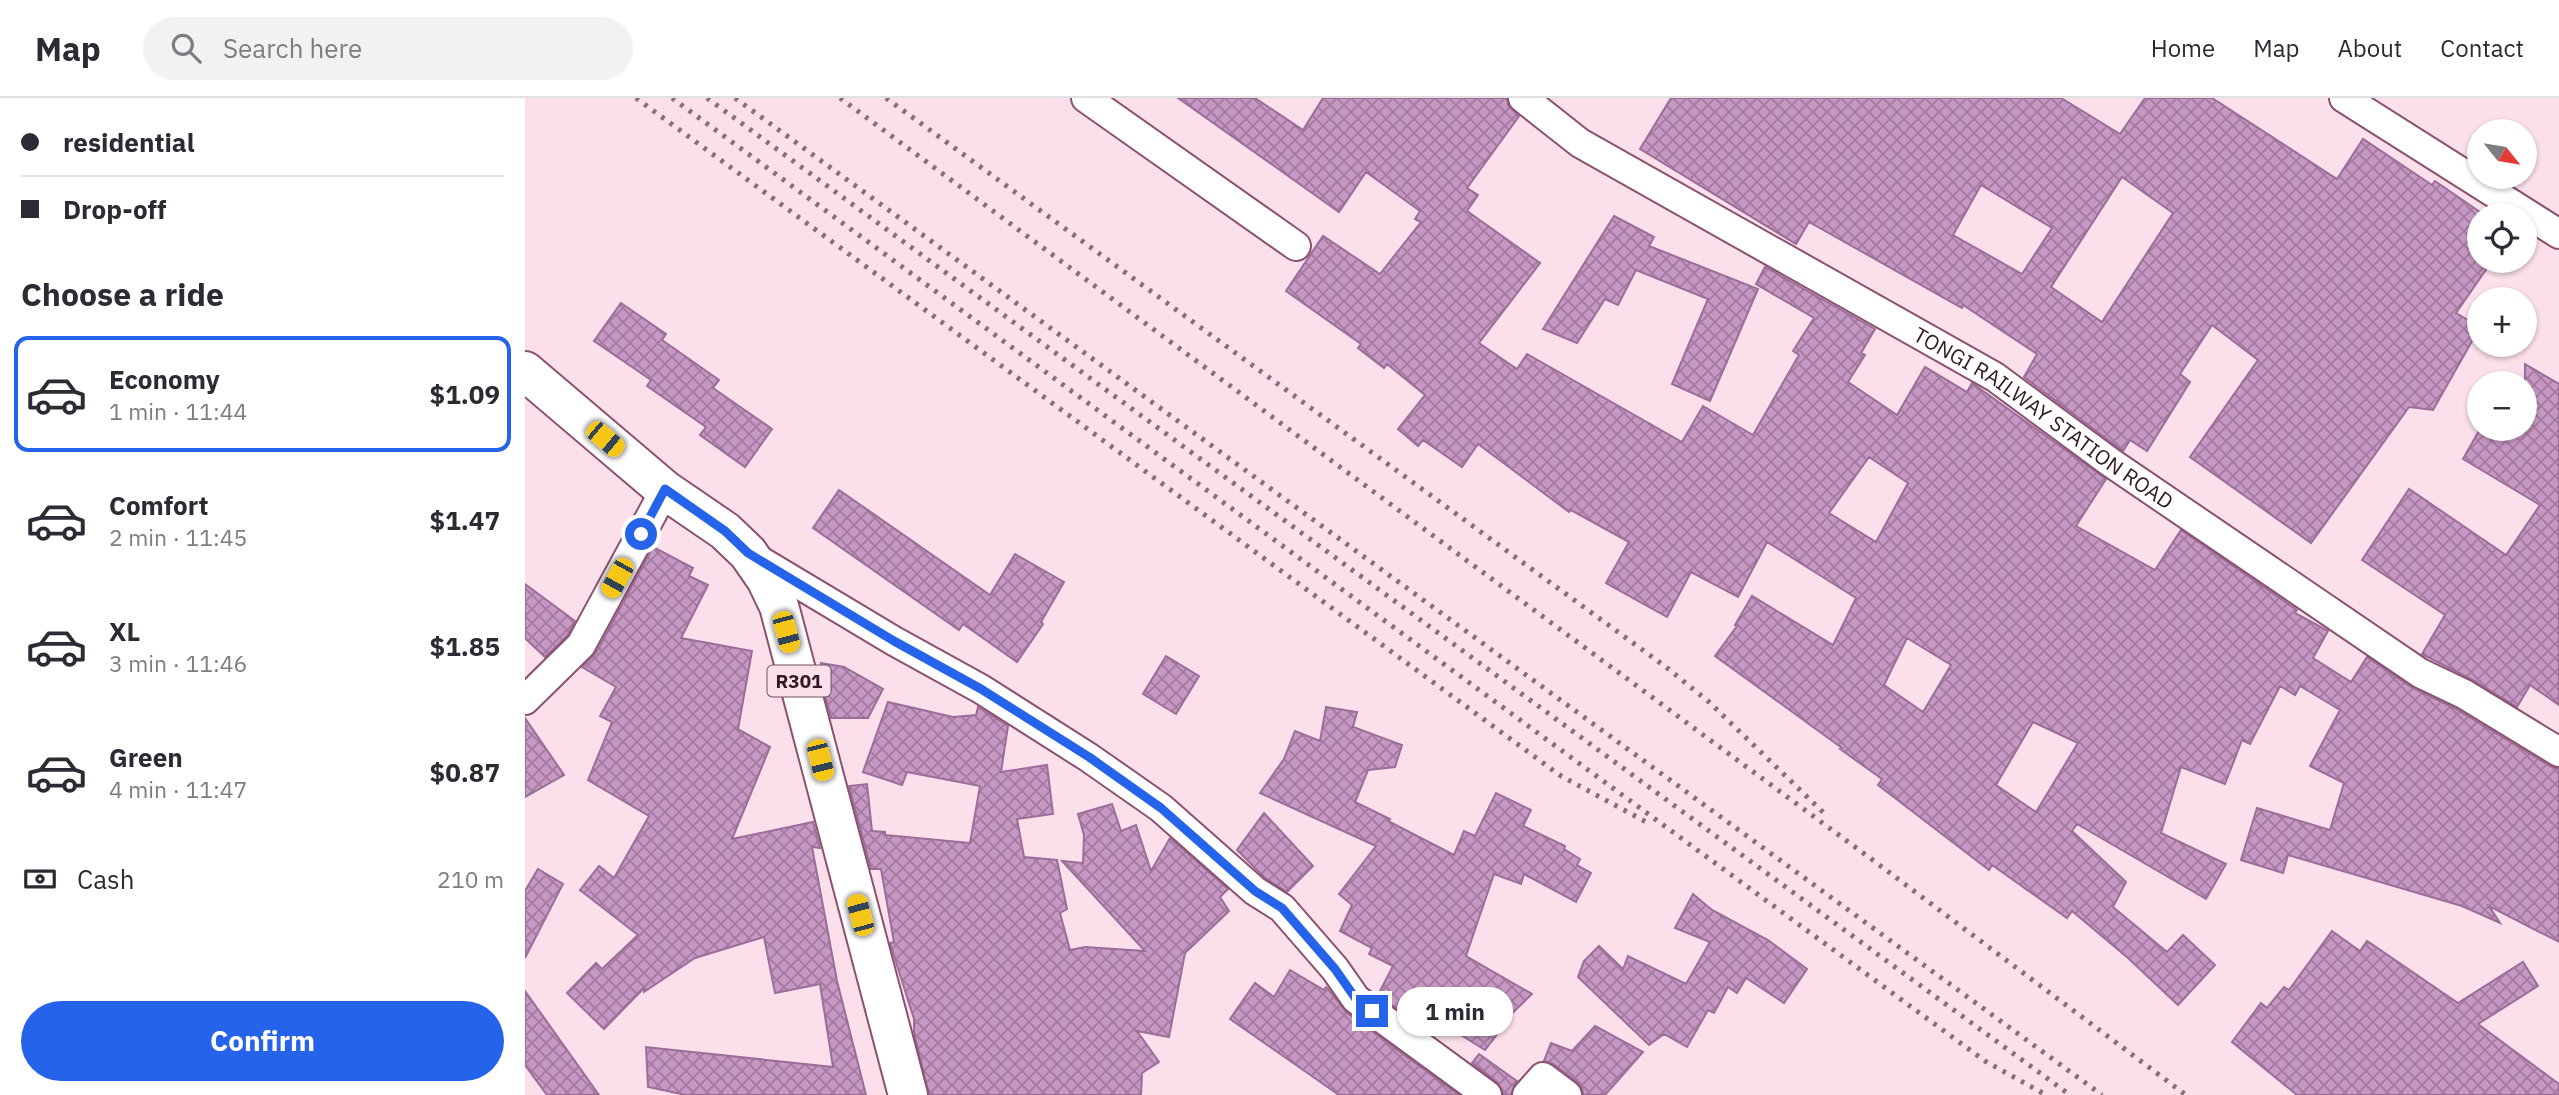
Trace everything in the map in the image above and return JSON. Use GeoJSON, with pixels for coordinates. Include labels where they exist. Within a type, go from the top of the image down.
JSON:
{"type":"FeatureCollection","features":[{"type":"Feature","properties":{"kind":"main road","name":"R301"},"geometry":{"type":"LineString","coordinates":[[525,371],[665,489],[725,531],[748,553],[766,579],[779,606],[908,1095]]}},
{"type":"Feature","properties":{"kind":"street"},"geometry":{"type":"LineString","coordinates":[[1086,98],[1296,246]]}},
{"type":"Feature","properties":{"kind":"street","name":"TONGI RAILWAY STATION ROAD"},"geometry":{"type":"LineString","coordinates":[[1523,98],[1580,144],[1995,377],[2110,462],[2420,673],[2464,694],[2559,752]]}},
{"type":"Feature","properties":{"kind":"street"},"geometry":{"type":"LineString","coordinates":[[2344,98],[2559,234]]}},
{"type":"Feature","properties":{"kind":"street"},"geometry":{"type":"LineString","coordinates":[[525,700],[581,645],[665,489]]}},
{"type":"Feature","properties":{"kind":"street"},"geometry":{"type":"LineString","coordinates":[[748,553],[894,641],[981,689],[1089,757],[1161,808],[1255,891],[1282,908],[1335,969],[1356,999],[1487,1095]]}},
{"type":"Feature","properties":{"kind":"street"},"geometry":{"type":"LineString","coordinates":[[1527,1095],[1543,1077],[1567,1095]]}},
{"type":"Feature","properties":{"kind":"building"},"geometry":{"type":"Polygon","coordinates":[[[1178,98],[1255,98],[1303,130],[1323,98],[1507,98],[1508,105],[1519,116],[1467,188],[1478,195],[1467,211],[1540,263],[1479,343],[1517,369],[1527,354],[1682,442],[1703,406],[1753,435],[1799,355],[1793,351],[1814,318],[1756,284],[1765,267],[1875,329],[1861,353],[1865,355],[1848,382],[1897,415],[1925,367],[1967,392],[1972,383],[2106,479],[2076,526],[2155,570],[2181,530],[2297,610],[2295,613],[2328,631],[2313,658],[2351,682],[2367,657],[2411,687],[2456,709],[2559,769],[2559,942],[2489,906],[2500,923],[2462,906],[2288,855],[2283,873],[2241,860],[2257,808],[2330,830],[2344,783],[2310,766],[2340,710],[2300,686],[2295,695],[2280,686],[2250,744],[2242,740],[2225,784],[2181,767],[2161,833],[2226,864],[2206,899],[2077,824],[2072,831],[2126,882],[2113,907],[2167,952],[2183,935],[2215,965],[2178,1005],[2072,911],[2067,918],[1992,865],[1989,870],[1878,785],[1882,779],[1715,656],[1737,626],[1735,625],[1752,596],[1833,645],[1856,598],[1767,542],[1738,597],[1691,572],[1667,617],[1606,583],[1629,542],[1571,510],[1569,512],[1478,444],[1462,467],[1423,440],[1418,446],[1398,429],[1425,395],[1387,364],[1384,368],[1358,348],[1361,344],[1286,291],[1323,236],[1380,274],[1421,222],[1415,219],[1420,211],[1366,172],[1339,212],[1178,98]],[[1869,457],[1829,513],[1876,542],[1908,483],[1869,457]],[[1907,638],[1884,685],[1923,712],[1951,665],[1907,638]],[[2033,722],[1996,785],[2036,812],[2078,743],[2033,722]]]}},
{"type":"Feature","properties":{"kind":"building"},"geometry":{"type":"Polygon","coordinates":[[[1671,98],[2061,98],[2120,134],[2145,98],[2212,98],[2337,179],[2363,139],[2432,185],[2435,181],[2467,203],[2467,273],[2484,273],[2474,287],[2467,287],[2467,297],[2456,313],[2467,319],[2467,350],[2433,410],[2409,407],[2311,543],[2190,457],[2258,360],[2212,325],[2180,374],[2190,382],[2147,451],[2130,440],[2123,451],[2024,377],[2037,354],[1963,305],[1962,308],[1809,222],[1796,244],[1640,149],[1671,98]],[[2122,177],[2051,287],[2102,322],[2173,213],[2122,177]],[[1981,185],[1953,235],[2022,274],[2052,228],[1981,185]]]}},
{"type":"Feature","properties":{"kind":"building"},"geometry":{"type":"Polygon","coordinates":[[[1614,216],[1654,237],[1649,246],[1758,289],[1710,401],[1672,384],[1708,299],[1636,270],[1618,305],[1605,299],[1577,343],[1543,329],[1614,216]]]}},
{"type":"Feature","properties":{"kind":"building"},"geometry":{"type":"Polygon","coordinates":[[[621,303],[666,334],[662,340],[719,380],[713,388],[772,429],[745,467],[700,435],[706,427],[647,386],[651,380],[594,341],[621,303]]]}},
{"type":"Feature","properties":{"kind":"building"},"geometry":{"type":"Polygon","coordinates":[[[2525,364],[2537,371],[2525,371],[2525,364]]]}},
{"type":"Feature","properties":{"kind":"building"},"geometry":{"type":"Polygon","coordinates":[[[2537,371],[2559,384],[2559,705],[2530,685],[2517,707],[2473,680],[2422,654],[2445,615],[2362,560],[2409,489],[2506,555],[2540,505],[2463,459],[2473,441],[2537,441],[2537,371]]]}},
{"type":"Feature","properties":{"kind":"building"},"geometry":{"type":"Polygon","coordinates":[[[839,490],[990,595],[1015,554],[1064,582],[1041,622],[1043,624],[1017,662],[963,624],[959,630],[813,528],[839,490]]]}},
{"type":"Feature","properties":{"kind":"building"},"geometry":{"type":"Polygon","coordinates":[[[653,547],[693,568],[689,576],[708,585],[681,638],[752,651],[738,729],[770,747],[732,839],[813,822],[820,848],[812,847],[837,981],[866,1095],[686,1095],[648,1087],[646,1047],[833,1067],[820,984],[775,993],[764,937],[695,958],[644,992],[644,988],[604,1029],[567,993],[596,963],[602,969],[638,935],[580,890],[599,866],[614,878],[649,816],[588,780],[612,722],[600,716],[616,687],[582,667],[596,653],[653,547]]]}},
{"type":"Feature","properties":{"kind":"building"},"geometry":{"type":"Polygon","coordinates":[[[525,584],[575,621],[568,635],[545,657],[525,638],[525,584]]]}},
{"type":"Feature","properties":{"kind":"building"},"geometry":{"type":"Polygon","coordinates":[[[1166,656],[1199,676],[1176,714],[1143,694],[1166,656]]]}},
{"type":"Feature","properties":{"kind":"building"},"geometry":{"type":"Polygon","coordinates":[[[821,663],[844,667],[883,689],[868,718],[831,718],[821,680],[821,663]]]}},
{"type":"Feature","properties":{"kind":"building"},"geometry":{"type":"Polygon","coordinates":[[[888,702],[953,717],[976,715],[978,707],[1008,726],[1001,772],[1047,765],[1053,814],[1017,819],[1024,857],[1057,860],[1067,909],[1060,913],[1070,950],[1085,947],[1145,951],[1062,861],[1083,863],[1084,835],[1078,814],[1112,804],[1121,831],[1136,825],[1151,871],[1170,838],[1228,889],[1220,897],[1229,911],[1185,953],[1169,1037],[1137,1031],[1159,1062],[1142,1073],[1141,1095],[929,1095],[914,1033],[914,1019],[890,943],[894,942],[881,869],[871,869],[849,786],[867,784],[872,831],[885,832],[885,835],[970,843],[980,786],[907,772],[902,785],[863,772],[888,702]]]}},
{"type":"Feature","properties":{"kind":"building"},"geometry":{"type":"Polygon","coordinates":[[[1326,707],[1357,712],[1353,727],[1402,745],[1395,767],[1368,770],[1355,802],[1454,855],[1464,831],[1475,836],[1496,793],[1531,810],[1523,826],[1565,846],[1564,849],[1580,859],[1577,865],[1591,873],[1576,902],[1524,874],[1521,884],[1494,874],[1466,956],[1532,994],[1502,1023],[1505,1024],[1485,1050],[1432,1017],[1425,1029],[1378,995],[1393,966],[1369,954],[1372,948],[1340,931],[1352,905],[1339,894],[1376,846],[1260,793],[1284,759],[1295,731],[1320,741],[1326,707]]]}},
{"type":"Feature","properties":{"kind":"building"},"geometry":{"type":"Polygon","coordinates":[[[525,718],[564,775],[525,797],[525,718]]]}},
{"type":"Feature","properties":{"kind":"building"},"geometry":{"type":"Polygon","coordinates":[[[1264,813],[1313,866],[1287,892],[1265,878],[1237,850],[1264,813]]]}},
{"type":"Feature","properties":{"kind":"building"},"geometry":{"type":"Polygon","coordinates":[[[538,869],[563,884],[525,958],[525,891],[538,869]]]}},
{"type":"Feature","properties":{"kind":"building"},"geometry":{"type":"Polygon","coordinates":[[[1693,894],[1712,910],[1768,940],[1807,969],[1784,1003],[1746,978],[1737,993],[1728,987],[1714,1013],[1708,1010],[1687,1047],[1664,1034],[1649,1045],[1578,977],[1584,961],[1599,946],[1623,969],[1628,956],[1686,984],[1710,942],[1675,928],[1693,894]]]}},
{"type":"Feature","properties":{"kind":"building"},"geometry":{"type":"Polygon","coordinates":[[[2332,931],[2360,951],[2367,941],[2458,1003],[2523,962],[2538,986],[2478,1024],[2559,1084],[2559,1095],[2297,1095],[2232,1042],[2261,1003],[2267,1008],[2284,987],[2289,990],[2332,931]]]}},
{"type":"Feature","properties":{"kind":"building"},"geometry":{"type":"Polygon","coordinates":[[[1290,970],[1324,990],[1326,987],[1346,1012],[1459,1095],[1339,1095],[1230,1019],[1255,983],[1274,997],[1290,970]]]}},
{"type":"Feature","properties":{"kind":"building"},"geometry":{"type":"Polygon","coordinates":[[[525,991],[599,1095],[547,1095],[525,1065],[525,991]]]}},
{"type":"Feature","properties":{"kind":"building"},"geometry":{"type":"Polygon","coordinates":[[[1595,1026],[1643,1052],[1605,1095],[1583,1095],[1577,1082],[1553,1064],[1544,1061],[1551,1043],[1572,1051],[1595,1026]]]}},
{"type":"Feature","properties":{"kind":"building"},"geometry":{"type":"Polygon","coordinates":[[[1479,1054],[1517,1081],[1511,1095],[1503,1095],[1497,1082],[1472,1063],[1479,1054]]]}},
{"type":"Feature","properties":{"kind":"railway"},"geometry":{"type":"LineString","coordinates":[[636,98],[1561,776],[1648,823]]}},
{"type":"Feature","properties":{"kind":"railway"},"geometry":{"type":"LineString","coordinates":[[672,98],[1985,1061],[2046,1095]]}},
{"type":"Feature","properties":{"kind":"railway"},"geometry":{"type":"LineString","coordinates":[[707,98],[2070,1095]]}},
{"type":"Feature","properties":{"kind":"railway"},"geometry":{"type":"LineString","coordinates":[[735,98],[2102,1095]]}},
{"type":"Feature","properties":{"kind":"railway"},"geometry":{"type":"LineString","coordinates":[[840,98],[1870,858],[2186,1095]]}},
{"type":"Feature","properties":{"kind":"railway"},"geometry":{"type":"LineString","coordinates":[[886,98],[1666,667],[1709,702],[1827,816]]}},
{"type":"Feature","properties":{"kind":"route"},"geometry":{"type":"LineString","coordinates":[[641,534],[665,489],[725,531],[748,553],[894,641],[981,689],[1089,757],[1161,808],[1255,891],[1282,908],[1335,969],[1356,999],[1372,1011]]}}]}
